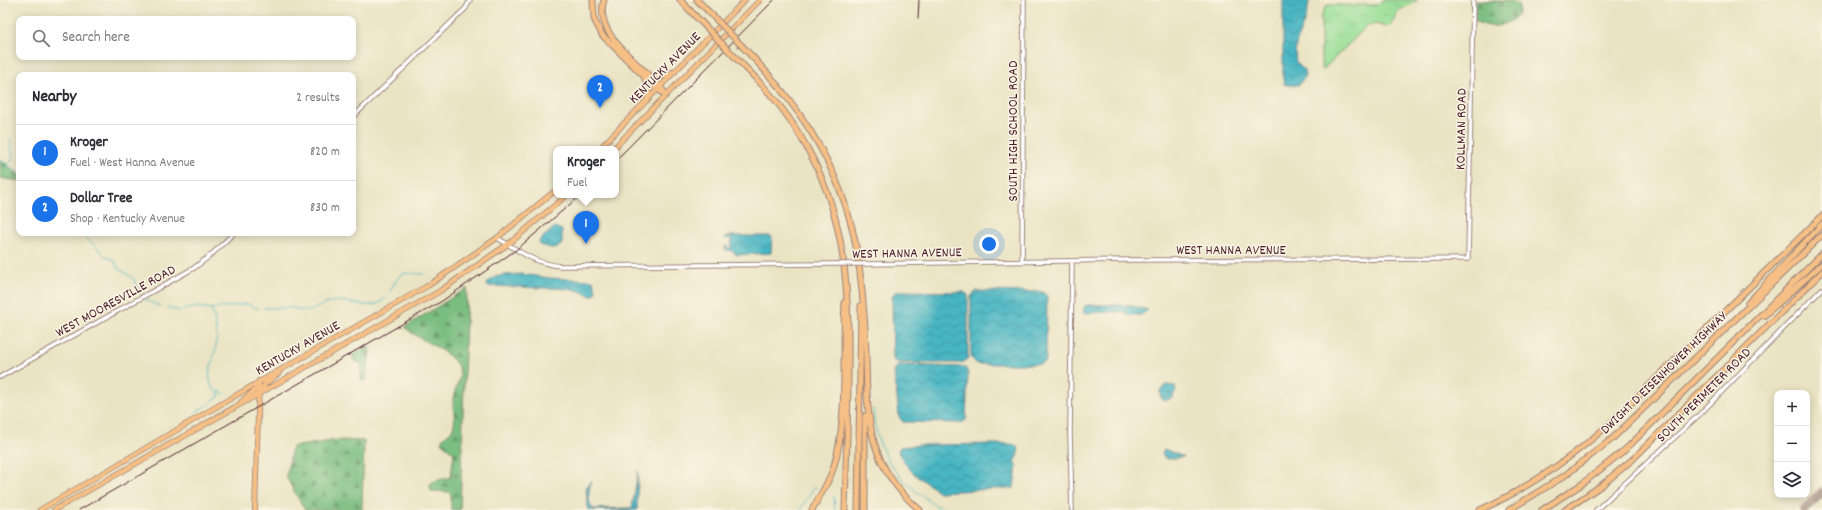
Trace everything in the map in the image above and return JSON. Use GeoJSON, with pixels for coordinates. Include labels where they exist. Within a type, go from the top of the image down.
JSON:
{"type":"FeatureCollection","features":[{"type":"Feature","properties":{"kind":"highway"},"geometry":{"type":"LineString","coordinates":[[593,0],[594,19],[602,35],[643,76],[666,95]]}},
{"type":"Feature","properties":{"kind":"highway"},"geometry":{"type":"LineString","coordinates":[[604,0],[602,16],[607,30],[650,76],[658,88]]}},
{"type":"Feature","properties":{"kind":"highway"},"geometry":{"type":"LineString","coordinates":[[680,0],[762,84],[779,105],[798,133],[812,159],[836,219],[842,244],[847,279],[849,316],[845,510]]}},
{"type":"Feature","properties":{"kind":"highway"},"geometry":{"type":"LineString","coordinates":[[697,0],[743,47],[791,100],[809,127],[827,160],[842,194],[852,227],[859,263],[861,297],[858,420],[858,510]]}},
{"type":"Feature","properties":{"kind":"highway"},"geometry":{"type":"LineString","coordinates":[[701,0],[708,11]]}},
{"type":"Feature","properties":{"kind":"highway"},"geometry":{"type":"LineString","coordinates":[[650,76],[660,78],[674,72]]}},
{"type":"Feature","properties":{"kind":"highway"},"geometry":{"type":"LineString","coordinates":[[643,76],[648,87],[648,99]]}},
{"type":"Feature","properties":{"kind":"highway"},"geometry":{"type":"LineString","coordinates":[[1480,510],[1533,482],[1593,439],[1822,216]]}},
{"type":"Feature","properties":{"kind":"highway"},"geometry":{"type":"LineString","coordinates":[[1727,326],[1822,224]]}},
{"type":"Feature","properties":{"kind":"highway","name":"DWIGHT D EISENHOWER HIGHWAY"},"geometry":{"type":"LineString","coordinates":[[1509,510],[1558,481],[1607,443],[1822,235]]}},
{"type":"Feature","properties":{"kind":"highway","name":"DWIGHT D EISENHOWER HIGHWAY"},"geometry":{"type":"LineString","coordinates":[[1542,510],[1582,484],[1622,452],[1739,338],[1822,254]]}},
{"type":"Feature","properties":{"kind":"highway"},"geometry":{"type":"LineString","coordinates":[[1739,338],[1822,264]]}},
{"type":"Feature","properties":{"kind":"highway"},"geometry":{"type":"LineString","coordinates":[[1565,510],[1602,485],[1642,450],[1822,272]]}},
{"type":"Feature","properties":{"kind":"highway"},"geometry":{"type":"LineString","coordinates":[[812,510],[832,472],[840,442],[847,279]]}},
{"type":"Feature","properties":{"kind":"highway"},"geometry":{"type":"LineString","coordinates":[[861,297],[864,315],[865,365],[865,510]]}},
{"type":"Feature","properties":{"kind":"highway"},"geometry":{"type":"LineString","coordinates":[[865,365],[868,421],[876,450],[893,483],[907,499],[920,510]]}},
{"type":"Feature","properties":{"kind":"main road","name":"KENTUCKY AVENUE"},"geometry":{"type":"LineString","coordinates":[[601,146],[745,0]]}},
{"type":"Feature","properties":{"kind":"main road","name":"KENTUCKY AVENUE"},"geometry":{"type":"LineString","coordinates":[[617,146],[760,0]]}},
{"type":"Feature","properties":{"kind":"main road","name":"KENTUCKY AVENUE"},"geometry":{"type":"LineString","coordinates":[[40,510],[259,381],[424,288],[498,238],[553,192]]}},
{"type":"Feature","properties":{"kind":"main road","name":"KENTUCKY AVENUE"},"geometry":{"type":"LineString","coordinates":[[54,510],[444,288],[508,244],[562,198]]}},
{"type":"Feature","properties":{"kind":"main road"},"geometry":{"type":"LineString","coordinates":[[259,394],[263,387],[279,373],[281,369]]}},
{"type":"Feature","properties":{"kind":"main road"},"geometry":{"type":"LineString","coordinates":[[255,510],[259,381]]}},
{"type":"Feature","properties":{"kind":"main road"},"geometry":{"type":"LineString","coordinates":[[239,406],[255,390],[259,381]]}},
{"type":"Feature","properties":{"kind":"street","name":"SOUTH HIGH SCHOOL ROAD"},"geometry":{"type":"LineString","coordinates":[[1022,262],[1024,0]]}},
{"type":"Feature","properties":{"kind":"street","name":"KOLLMAN ROAD"},"geometry":{"type":"LineString","coordinates":[[1468,259],[1473,0]]}},
{"type":"Feature","properties":{"kind":"street"},"geometry":{"type":"LineString","coordinates":[[356,114],[466,8],[470,1]]}},
{"type":"Feature","properties":{"kind":"street","name":"WEST MOORESVILLE ROAD"},"geometry":{"type":"LineString","coordinates":[[0,377],[194,268],[211,255],[231,236]]}},
{"type":"Feature","properties":{"kind":"street","name":"WEST HANNA AVENUE"},"geometry":{"type":"LineString","coordinates":[[498,238],[530,258],[560,266],[1468,259]]}},
{"type":"Feature","properties":{"kind":"street"},"geometry":{"type":"LineString","coordinates":[[1072,261],[1070,432],[1072,510]]}},
{"type":"Feature","properties":{"kind":"street","name":"SOUTH PERIMETER ROAD"},"geometry":{"type":"LineString","coordinates":[[1596,510],[1721,394],[1822,289]]}},
{"type":"Feature","properties":{"kind":"green space"},"geometry":{"type":"Polygon","coordinates":[[[1383,0],[1418,0],[1398,11],[1391,25],[1387,27],[1376,24],[1367,26],[1323,70],[1321,67],[1321,17],[1326,6],[1377,5],[1383,0]]]}},
{"type":"Feature","properties":{"kind":"green space"},"geometry":{"type":"Polygon","coordinates":[[[1475,1],[1512,1],[1519,5],[1519,13],[1504,24],[1499,26],[1487,26],[1475,21],[1475,1]]]}},
{"type":"Feature","properties":{"kind":"green space"},"geometry":{"type":"Polygon","coordinates":[[[0,159],[16,172],[16,181],[0,178],[0,159]]]}},
{"type":"Feature","properties":{"kind":"green space"},"geometry":{"type":"Polygon","coordinates":[[[467,288],[460,510],[451,510],[451,494],[449,492],[431,491],[430,484],[435,481],[451,477],[454,453],[442,443],[442,439],[451,431],[454,423],[453,398],[460,375],[458,367],[446,354],[405,327],[467,288]]]}},
{"type":"Feature","properties":{"kind":"green space"},"geometry":{"type":"Polygon","coordinates":[[[368,346],[370,351],[366,380],[363,381],[361,380],[361,363],[355,362],[352,355],[368,346]]]}},
{"type":"Feature","properties":{"kind":"green space"},"geometry":{"type":"Polygon","coordinates":[[[337,440],[364,441],[362,510],[305,510],[286,477],[292,447],[337,440]]]}},
{"type":"Feature","properties":{"kind":"water"},"geometry":{"type":"Polygon","coordinates":[[[1283,0],[1309,0],[1306,17],[1298,38],[1295,53],[1296,62],[1304,70],[1305,76],[1299,85],[1284,84],[1283,79],[1283,0]]]}},
{"type":"Feature","properties":{"kind":"water"},"geometry":{"type":"Polygon","coordinates":[[[555,227],[562,230],[562,244],[556,249],[539,245],[539,241],[555,227]]]}},
{"type":"Feature","properties":{"kind":"water"},"geometry":{"type":"Polygon","coordinates":[[[727,236],[770,236],[772,237],[771,253],[736,255],[734,252],[724,249],[726,245],[727,247],[731,248],[732,239],[728,238],[726,240],[725,238],[727,236]]]}},
{"type":"Feature","properties":{"kind":"water"},"geometry":{"type":"Polygon","coordinates":[[[522,274],[549,278],[593,280],[596,292],[593,296],[573,289],[487,286],[487,283],[495,277],[522,274]]]}},
{"type":"Feature","properties":{"kind":"water"},"geometry":{"type":"Polygon","coordinates":[[[977,291],[1043,292],[1047,296],[1046,361],[1040,364],[977,364],[971,358],[971,298],[977,291]]]}},
{"type":"Feature","properties":{"kind":"water"},"geometry":{"type":"Polygon","coordinates":[[[895,292],[964,292],[968,295],[968,358],[962,363],[898,363],[893,360],[892,297],[895,292]]]}},
{"type":"Feature","properties":{"kind":"water"},"geometry":{"type":"Polygon","coordinates":[[[1087,305],[1129,305],[1148,310],[1141,315],[1128,315],[1124,312],[1083,313],[1084,307],[1087,305]]]}},
{"type":"Feature","properties":{"kind":"water"},"geometry":{"type":"Polygon","coordinates":[[[897,366],[965,367],[968,373],[966,420],[961,423],[903,422],[899,417],[894,372],[897,366]]]}},
{"type":"Feature","properties":{"kind":"water"},"geometry":{"type":"Polygon","coordinates":[[[1166,385],[1175,386],[1176,390],[1172,398],[1164,401],[1161,398],[1160,390],[1166,385]]]}},
{"type":"Feature","properties":{"kind":"water"},"geometry":{"type":"Polygon","coordinates":[[[1012,444],[1018,448],[1019,451],[1014,462],[1017,466],[1014,488],[939,492],[913,473],[898,452],[900,447],[921,445],[1012,444]]]}},
{"type":"Feature","properties":{"kind":"water"},"geometry":{"type":"Polygon","coordinates":[[[1164,449],[1184,457],[1167,459],[1162,455],[1164,449]]]}},
{"type":"Feature","properties":{"kind":"water"},"geometry":{"type":"Polygon","coordinates":[[[638,471],[637,510],[588,510],[586,488],[592,480],[589,495],[593,509],[632,508],[638,471]]]}},
{"type":"Feature","properties":{"kind":"waterway"},"geometry":{"type":"LineString","coordinates":[[9,164],[13,158],[10,139]]}},
{"type":"Feature","properties":{"kind":"waterway"},"geometry":{"type":"LineString","coordinates":[[0,159],[16,172]]}},
{"type":"Feature","properties":{"kind":"waterway"},"geometry":{"type":"LineString","coordinates":[[84,236],[94,244],[105,256],[115,261],[118,268],[133,278],[142,295]]}},
{"type":"Feature","properties":{"kind":"waterway"},"geometry":{"type":"LineString","coordinates":[[264,308],[295,308],[297,310],[310,311],[337,301],[362,305],[374,305],[381,302],[389,294],[397,279],[403,274],[424,274]]}},
{"type":"Feature","properties":{"kind":"waterway"},"geometry":{"type":"LineString","coordinates":[[144,299],[161,306]]}},
{"type":"Feature","properties":{"kind":"waterway"},"geometry":{"type":"LineString","coordinates":[[167,307],[178,311],[198,307],[211,309],[247,304],[259,309]]}},
{"type":"Feature","properties":{"kind":"waterway"},"geometry":{"type":"LineString","coordinates":[[211,309],[215,321],[217,340],[213,357]]}},
{"type":"Feature","properties":{"kind":"waterway"},"geometry":{"type":"LineString","coordinates":[[196,412],[220,396],[210,382],[209,376],[213,360]]}},
{"type":"Feature","properties":{"kind":"waterway"},"geometry":{"type":"LineString","coordinates":[[218,392],[225,394]]}},
{"type":"Feature","properties":{"kind":"waterway"},"geometry":{"type":"LineString","coordinates":[[873,409],[877,435],[881,447],[893,468],[910,486],[936,506],[946,509],[960,510]]}},
{"type":"Feature","properties":{"kind":"waterway"},"geometry":{"type":"LineString","coordinates":[[800,510],[814,487],[816,488]]}},
{"type":"Feature","properties":{"kind":"waterway"},"geometry":{"type":"LineString","coordinates":[[834,496],[835,510]]}},
{"type":"Feature","properties":{"kind":"taxiway"},"geometry":{"type":"LineString","coordinates":[[1804,510],[1822,492]]}},
{"type":"Feature","properties":{"kind":"railway"},"geometry":{"type":"LineString","coordinates":[[619,157],[774,0]]}},
{"type":"Feature","properties":{"kind":"railway"},"geometry":{"type":"LineString","coordinates":[[918,18],[919,0]]}},
{"type":"Feature","properties":{"kind":"railway"},"geometry":{"type":"LineString","coordinates":[[79,510],[442,301],[516,250],[577,198]]}},
{"type":"Feature","properties":{"kind":"place","name":"Dollar Tree"},"geometry":{"type":"Point","coordinates":[600,108]}},
{"type":"Feature","properties":{"kind":"place","name":"Kroger"},"geometry":{"type":"Point","coordinates":[586,244]}}]}
